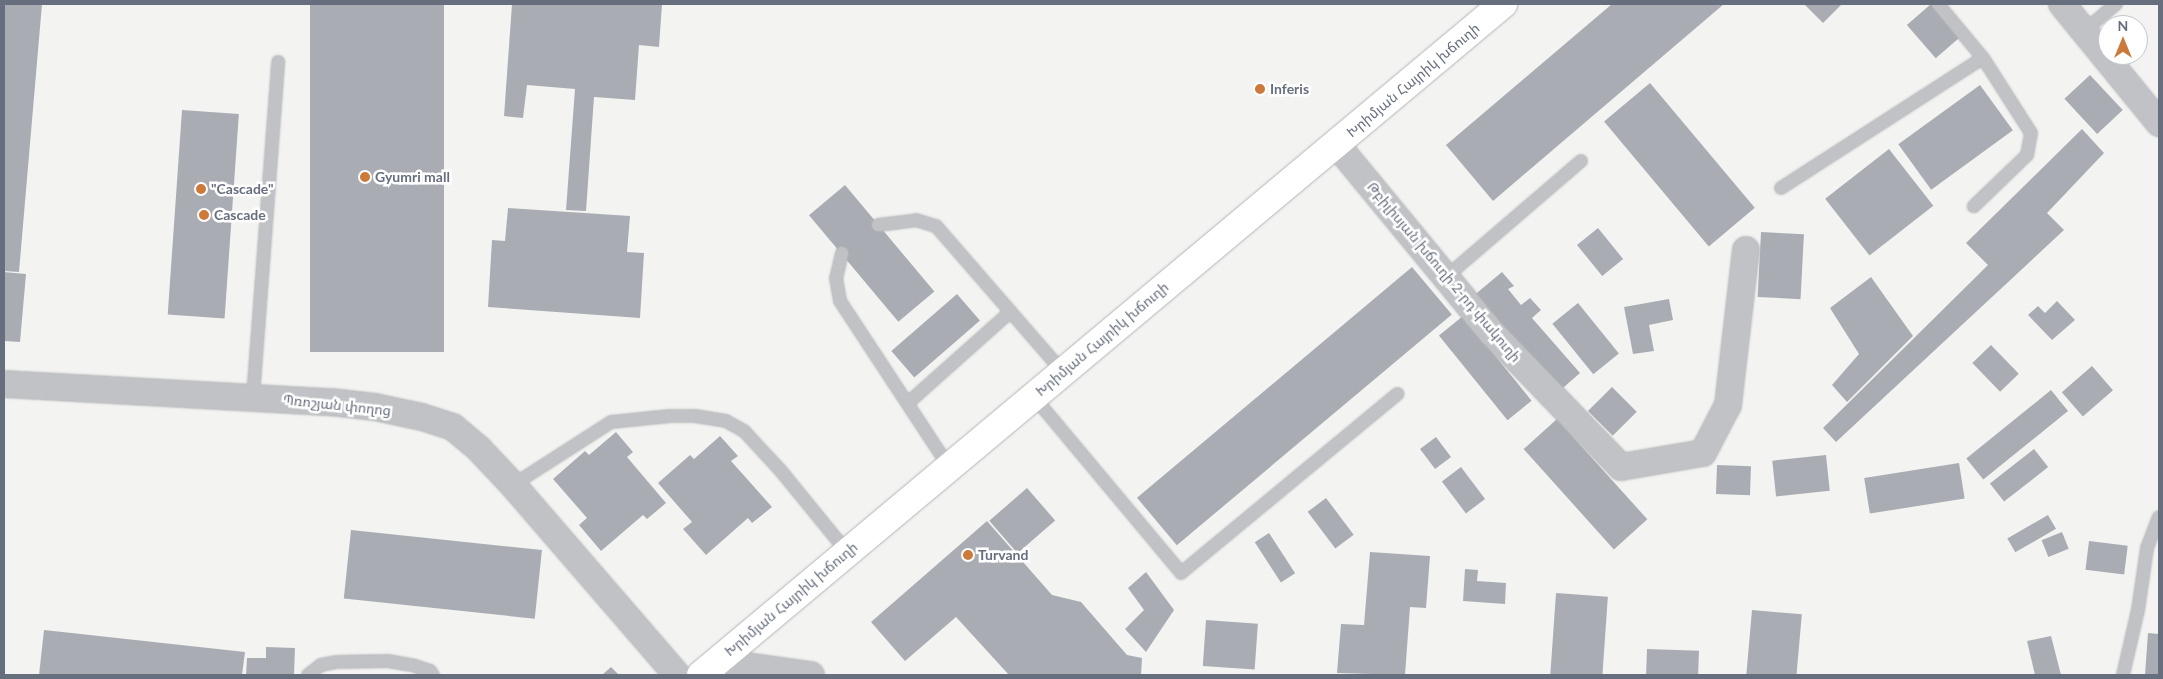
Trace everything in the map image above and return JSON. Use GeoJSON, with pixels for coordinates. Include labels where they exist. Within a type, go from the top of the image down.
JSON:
{"type":"FeatureCollection","features":[{"type":"Feature","properties":{"kind":"highway","name":"Խրիմյան Հայրիկ խճուղի"},"geometry":{"type":"LineString","coordinates":[[709,669],[1503,4]]}},
{"type":"Feature","properties":{"kind":"street"},"geometry":{"type":"LineString","coordinates":[[2062,4],[2159,123]]}},
{"type":"Feature","properties":{"kind":"street","name":"Թբիլիսյան խճուղի 2-րդ փակուղի"},"geometry":{"type":"LineString","coordinates":[[1336,144],[1492,333],[1621,467],[1703,453],[1728,405],[1746,250]]}},
{"type":"Feature","properties":{"kind":"street","name":"Պռոշյան փողոց"},"geometry":{"type":"LineString","coordinates":[[4,384],[253,397],[366,406],[453,427],[479,449],[513,485],[677,675]]}},
{"type":"Feature","properties":{"kind":"street"},"geometry":{"type":"LineString","coordinates":[[709,669],[811,675]]}},
{"type":"Feature","properties":{"kind":"lane"},"geometry":{"type":"LineString","coordinates":[[1938,4],[1983,58],[2031,133],[2027,155],[1974,206]]}},
{"type":"Feature","properties":{"kind":"lane"},"geometry":{"type":"LineString","coordinates":[[2084,31],[2116,4]]}},
{"type":"Feature","properties":{"kind":"lane"},"geometry":{"type":"LineString","coordinates":[[1781,188],[1983,58]]}},
{"type":"Feature","properties":{"kind":"lane"},"geometry":{"type":"LineString","coordinates":[[253,397],[278,62]]}},
{"type":"Feature","properties":{"kind":"lane"},"geometry":{"type":"LineString","coordinates":[[1446,277],[1581,161]]}},
{"type":"Feature","properties":{"kind":"lane"},"geometry":{"type":"LineString","coordinates":[[878,224],[916,220],[936,226],[1063,372]]}},
{"type":"Feature","properties":{"kind":"lane"},"geometry":{"type":"LineString","coordinates":[[842,253],[836,278],[840,301],[950,467]]}},
{"type":"Feature","properties":{"kind":"lane"},"geometry":{"type":"LineString","coordinates":[[908,403],[1010,312]]}},
{"type":"Feature","properties":{"kind":"lane"},"geometry":{"type":"LineString","coordinates":[[1034,397],[1181,573],[1396,394]]}},
{"type":"Feature","properties":{"kind":"lane"},"geometry":{"type":"LineString","coordinates":[[513,485],[611,422],[670,416],[695,416],[726,421],[744,431],[781,471],[847,552]]}},
{"type":"Feature","properties":{"kind":"lane"},"geometry":{"type":"LineString","coordinates":[[2123,675],[2138,610],[2147,548],[2159,517]]}},
{"type":"Feature","properties":{"kind":"lane"},"geometry":{"type":"LineString","coordinates":[[308,675],[321,665],[337,662],[388,662],[415,666],[430,671],[433,675]]}},
{"type":"Feature","properties":{"kind":"building"},"geometry":{"type":"Polygon","coordinates":[[[4,4],[42,4],[19,272],[4,271],[4,4]]]}},
{"type":"Feature","properties":{"kind":"building","name":"Gyumri mall"},"geometry":{"type":"Polygon","coordinates":[[[310,4],[444,4],[444,352],[310,352],[310,4]]]}},
{"type":"Feature","properties":{"kind":"building"},"geometry":{"type":"Polygon","coordinates":[[[512,4],[662,4],[659,47],[639,45],[635,100],[594,97],[586,211],[566,210],[575,89],[527,85],[523,118],[504,116],[512,4]]]}},
{"type":"Feature","properties":{"kind":"building"},"geometry":{"type":"Polygon","coordinates":[[[1612,4],[1724,4],[1493,201],[1446,145],[1612,4]]]}},
{"type":"Feature","properties":{"kind":"building"},"geometry":{"type":"Polygon","coordinates":[[[1931,4],[1960,37],[1936,58],[1907,25],[1931,4]]]}},
{"type":"Feature","properties":{"kind":"building"},"geometry":{"type":"Polygon","coordinates":[[[1805,5],[1841,5],[1823,23],[1805,5]]]}},
{"type":"Feature","properties":{"kind":"building"},"geometry":{"type":"Polygon","coordinates":[[[2090,75],[2123,110],[2097,134],[2064,99],[2090,75]]]}},
{"type":"Feature","properties":{"kind":"building"},"geometry":{"type":"Polygon","coordinates":[[[1650,83],[1755,208],[1709,246],[1604,122],[1650,83]]]}},
{"type":"Feature","properties":{"kind":"building"},"geometry":{"type":"Polygon","coordinates":[[[1980,85],[2013,130],[1931,190],[1898,144],[1980,85]]]}},
{"type":"Feature","properties":{"kind":"building","name":"Cascade"},"geometry":{"type":"Polygon","coordinates":[[[182,110],[239,114],[225,318],[168,315],[182,110]]]}},
{"type":"Feature","properties":{"kind":"building"},"geometry":{"type":"Polygon","coordinates":[[[2082,129],[2104,153],[2047,213],[2064,230],[1836,442],[1823,428],[1988,265],[1966,243],[2082,129]]]}},
{"type":"Feature","properties":{"kind":"building"},"geometry":{"type":"Polygon","coordinates":[[[1889,149],[1933,206],[1869,256],[1825,199],[1889,149]]]}},
{"type":"Feature","properties":{"kind":"building"},"geometry":{"type":"Polygon","coordinates":[[[845,185],[934,291],[898,322],[809,215],[845,185]]]}},
{"type":"Feature","properties":{"kind":"building"},"geometry":{"type":"Polygon","coordinates":[[[508,208],[630,216],[627,252],[644,253],[640,318],[488,307],[492,240],[505,241],[508,208]]]}},
{"type":"Feature","properties":{"kind":"building"},"geometry":{"type":"Polygon","coordinates":[[[1598,228],[1623,259],[1602,276],[1577,245],[1598,228]]]}},
{"type":"Feature","properties":{"kind":"building"},"geometry":{"type":"Polygon","coordinates":[[[1761,232],[1804,234],[1801,299],[1758,297],[1761,232]]]}},
{"type":"Feature","properties":{"kind":"building"},"geometry":{"type":"Polygon","coordinates":[[[1412,267],[1452,314],[1177,545],[1137,498],[1412,267]]]}},
{"type":"Feature","properties":{"kind":"building"},"geometry":{"type":"Polygon","coordinates":[[[4,272],[26,274],[20,342],[4,341],[4,272]]]}},
{"type":"Feature","properties":{"kind":"building"},"geometry":{"type":"Polygon","coordinates":[[[1502,272],[1514,286],[1508,289],[1521,305],[1530,298],[1541,310],[1532,318],[1580,373],[1556,394],[1472,297],[1502,272]]]}},
{"type":"Feature","properties":{"kind":"building"},"geometry":{"type":"Polygon","coordinates":[[[1871,277],[1913,336],[1847,402],[1832,385],[1859,354],[1830,308],[1871,277]]]}},
{"type":"Feature","properties":{"kind":"building"},"geometry":{"type":"Polygon","coordinates":[[[957,294],[980,320],[914,377],[891,351],[957,294]]]}},
{"type":"Feature","properties":{"kind":"building"},"geometry":{"type":"Polygon","coordinates":[[[1669,299],[1673,320],[1649,325],[1654,351],[1633,354],[1624,307],[1669,299]]]}},
{"type":"Feature","properties":{"kind":"building"},"geometry":{"type":"Polygon","coordinates":[[[2057,301],[2075,320],[2052,340],[2028,315],[2038,306],[2045,313],[2057,301]]]}},
{"type":"Feature","properties":{"kind":"building"},"geometry":{"type":"Polygon","coordinates":[[[1578,303],[1619,354],[1593,374],[1552,324],[1578,303]]]}},
{"type":"Feature","properties":{"kind":"building"},"geometry":{"type":"Polygon","coordinates":[[[1463,316],[1532,401],[1508,420],[1439,336],[1463,316]]]}},
{"type":"Feature","properties":{"kind":"building"},"geometry":{"type":"Polygon","coordinates":[[[1991,345],[2019,374],[2000,392],[1972,363],[1991,345]]]}},
{"type":"Feature","properties":{"kind":"building"},"geometry":{"type":"Polygon","coordinates":[[[2092,366],[2113,390],[2083,416],[2062,392],[2092,366]]]}},
{"type":"Feature","properties":{"kind":"building"},"geometry":{"type":"Polygon","coordinates":[[[1612,387],[1637,412],[1613,436],[1588,411],[1612,387]]]}},
{"type":"Feature","properties":{"kind":"building"},"geometry":{"type":"Polygon","coordinates":[[[2051,390],[2068,411],[1983,480],[1966,459],[2051,390]]]}},
{"type":"Feature","properties":{"kind":"building"},"geometry":{"type":"Polygon","coordinates":[[[1557,419],[1647,519],[1614,549],[1524,449],[1557,419]]]}},
{"type":"Feature","properties":{"kind":"building"},"geometry":{"type":"Polygon","coordinates":[[[616,432],[633,452],[627,457],[666,503],[647,519],[643,515],[601,551],[579,525],[587,518],[553,479],[585,451],[589,455],[616,432]]]}},
{"type":"Feature","properties":{"kind":"building"},"geometry":{"type":"Polygon","coordinates":[[[720,436],[738,456],[731,461],[772,507],[752,523],[748,518],[706,555],[683,529],[692,522],[658,483],[690,455],[694,459],[720,436]]]}},
{"type":"Feature","properties":{"kind":"building"},"geometry":{"type":"Polygon","coordinates":[[[1436,437],[1451,457],[1435,469],[1420,449],[1436,437]]]}},
{"type":"Feature","properties":{"kind":"building"},"geometry":{"type":"Polygon","coordinates":[[[2034,449],[2048,467],[2004,502],[1990,483],[2034,449]]]}},
{"type":"Feature","properties":{"kind":"building"},"geometry":{"type":"Polygon","coordinates":[[[1826,455],[1830,491],[1776,496],[1772,461],[1826,455]]]}},
{"type":"Feature","properties":{"kind":"building"},"geometry":{"type":"Polygon","coordinates":[[[1959,463],[1965,499],[1870,514],[1864,478],[1959,463]]]}},
{"type":"Feature","properties":{"kind":"building"},"geometry":{"type":"Polygon","coordinates":[[[1717,465],[1751,466],[1750,495],[1716,494],[1717,465]]]}},
{"type":"Feature","properties":{"kind":"building"},"geometry":{"type":"Polygon","coordinates":[[[1461,467],[1485,499],[1466,513],[1442,481],[1461,467]]]}},
{"type":"Feature","properties":{"kind":"building"},"geometry":{"type":"Polygon","coordinates":[[[1027,488],[1055,520],[1017,553],[989,521],[1027,488]]]}},
{"type":"Feature","properties":{"kind":"building"},"geometry":{"type":"Polygon","coordinates":[[[1326,498],[1354,535],[1335,549],[1308,512],[1326,498]]]}},
{"type":"Feature","properties":{"kind":"building"},"geometry":{"type":"Polygon","coordinates":[[[2048,515],[2056,529],[2015,552],[2007,538],[2048,515]]]}},
{"type":"Feature","properties":{"kind":"building"},"geometry":{"type":"Polygon","coordinates":[[[987,521],[1052,595],[1081,602],[1127,655],[1142,658],[1141,675],[1009,675],[956,617],[905,661],[871,622],[987,521]]]}},
{"type":"Feature","properties":{"kind":"building"},"geometry":{"type":"Polygon","coordinates":[[[351,530],[542,550],[535,619],[344,599],[351,530]]]}},
{"type":"Feature","properties":{"kind":"building"},"geometry":{"type":"Polygon","coordinates":[[[2062,532],[2069,549],[2048,557],[2042,540],[2062,532]]]}},
{"type":"Feature","properties":{"kind":"building"},"geometry":{"type":"Polygon","coordinates":[[[1269,533],[1295,573],[1281,583],[1255,542],[1269,533]]]}},
{"type":"Feature","properties":{"kind":"building"},"geometry":{"type":"Polygon","coordinates":[[[2089,541],[2128,546],[2124,575],[2085,570],[2089,541]]]}},
{"type":"Feature","properties":{"kind":"building"},"geometry":{"type":"Polygon","coordinates":[[[1370,552],[1430,556],[1426,608],[1410,607],[1405,675],[1337,673],[1341,624],[1364,625],[1370,552]]]}},
{"type":"Feature","properties":{"kind":"building"},"geometry":{"type":"Polygon","coordinates":[[[1465,569],[1478,570],[1477,581],[1506,583],[1505,604],[1463,601],[1465,569]]]}},
{"type":"Feature","properties":{"kind":"building"},"geometry":{"type":"Polygon","coordinates":[[[1146,572],[1174,610],[1146,652],[1125,629],[1144,610],[1128,588],[1146,572]]]}},
{"type":"Feature","properties":{"kind":"building"},"geometry":{"type":"Polygon","coordinates":[[[1556,593],[1608,597],[1602,675],[1550,675],[1556,593]]]}},
{"type":"Feature","properties":{"kind":"building"},"geometry":{"type":"Polygon","coordinates":[[[1752,610],[1802,614],[1797,675],[1746,675],[1752,610]]]}},
{"type":"Feature","properties":{"kind":"building"},"geometry":{"type":"Polygon","coordinates":[[[1206,620],[1258,624],[1255,670],[1203,666],[1206,620]]]}},
{"type":"Feature","properties":{"kind":"building"},"geometry":{"type":"Polygon","coordinates":[[[44,630],[245,652],[242,675],[39,675],[44,630]]]}},
{"type":"Feature","properties":{"kind":"building"},"geometry":{"type":"Polygon","coordinates":[[[2148,633],[2159,634],[2159,675],[2145,675],[2148,633]]]}},
{"type":"Feature","properties":{"kind":"building"},"geometry":{"type":"Polygon","coordinates":[[[2051,636],[2061,675],[2035,675],[2027,641],[2051,636]]]}},
{"type":"Feature","properties":{"kind":"building"},"geometry":{"type":"Polygon","coordinates":[[[266,647],[295,648],[294,675],[246,675],[247,658],[266,658],[266,647]]]}},
{"type":"Feature","properties":{"kind":"building"},"geometry":{"type":"Polygon","coordinates":[[[1647,649],[1699,651],[1698,675],[1646,675],[1647,649]]]}},
{"type":"Feature","properties":{"kind":"building"},"geometry":{"type":"Polygon","coordinates":[[[611,667],[619,675],[602,675],[611,667]]]}},
{"type":"Feature","properties":{"kind":"place","name":"Inferis"},"geometry":{"type":"Point","coordinates":[1260,89]}},
{"type":"Feature","properties":{"kind":"place","name":"Gyumri mall"},"geometry":{"type":"Point","coordinates":[365,177]}},
{"type":"Feature","properties":{"kind":"place","name":"\"Cascade\""},"geometry":{"type":"Point","coordinates":[201,189]}},
{"type":"Feature","properties":{"kind":"place","name":"Cascade"},"geometry":{"type":"Point","coordinates":[204,215]}},
{"type":"Feature","properties":{"kind":"place","name":"Turvand"},"geometry":{"type":"Point","coordinates":[968,555]}}]}
